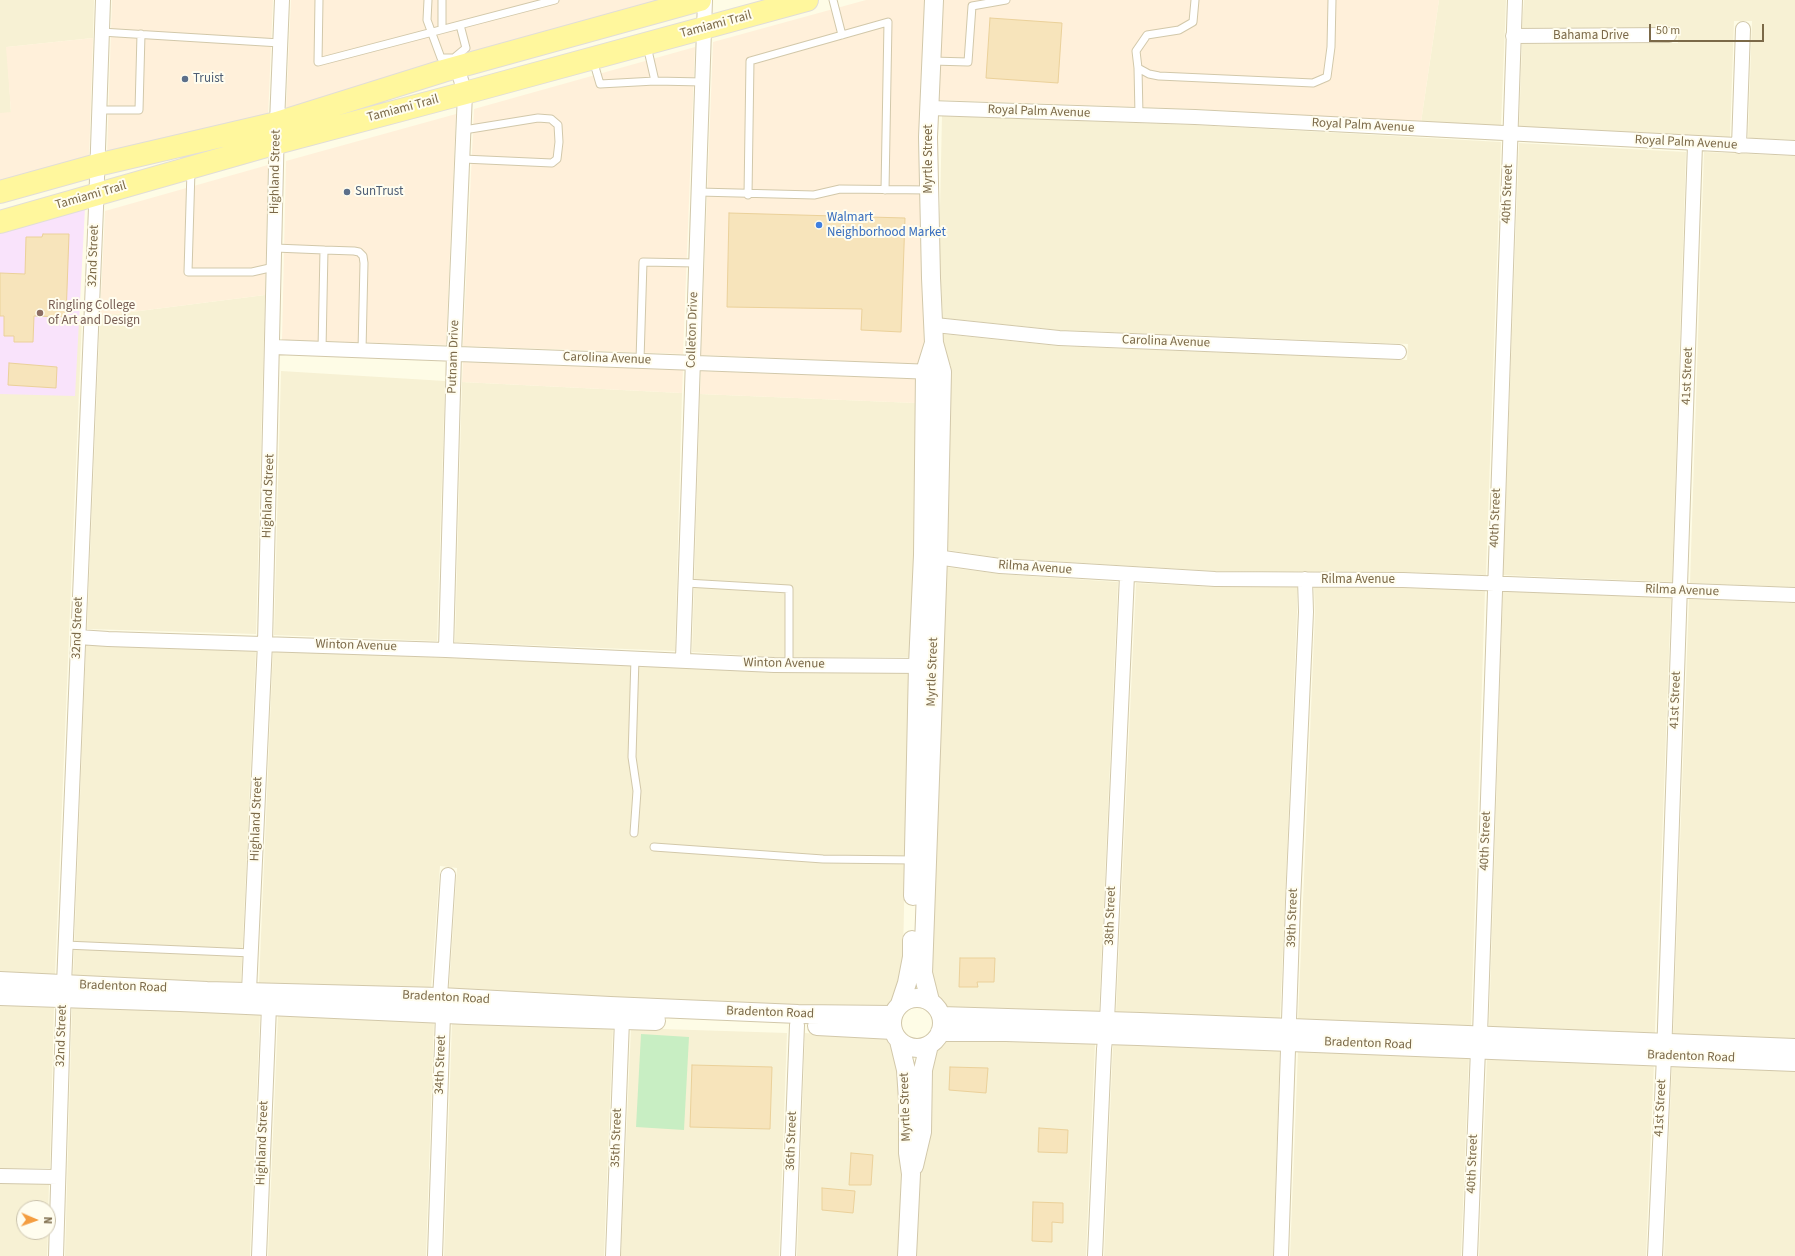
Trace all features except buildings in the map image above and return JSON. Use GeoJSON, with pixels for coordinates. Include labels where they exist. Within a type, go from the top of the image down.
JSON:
{"type":"FeatureCollection","features":[{"type":"Feature","properties":{"kind":"main road","name":"Tamiami Trail"},"geometry":{"type":"LineString","coordinates":[[0,222],[192,167],[456,62],[700,0]]}},
{"type":"Feature","properties":{"kind":"main road","name":"Tamiami Trail"},"geometry":{"type":"LineString","coordinates":[[0,192],[97,165],[277,133],[465,93],[807,0]]}},
{"type":"Feature","properties":{"kind":"street","name":"32nd Street"},"geometry":{"type":"LineString","coordinates":[[56,1256],[64,992],[96,195],[102,0]]}},
{"type":"Feature","properties":{"kind":"street","name":"Highland Street"},"geometry":{"type":"LineString","coordinates":[[249,991],[252,953],[265,643],[277,133],[282,0]]}},
{"type":"Feature","properties":{"kind":"street","name":"Colleton Drive"},"geometry":{"type":"LineString","coordinates":[[683,659],[705,0]]}},
{"type":"Feature","properties":{"kind":"street","name":"Myrtle Street"},"geometry":{"type":"LineString","coordinates":[[907,1256],[911,1174],[908,1153],[908,1100],[906,1070],[896,1022],[907,983],[912,957],[914,860],[926,666],[934,372],[928,136],[934,0]]}},
{"type":"Feature","properties":{"kind":"street","name":"40th Street"},"geometry":{"type":"LineString","coordinates":[[1470,1256],[1479,1042],[1515,0]]}},
{"type":"Feature","properties":{"kind":"street"},"geometry":{"type":"LineString","coordinates":[[1739,146],[1743,29]]}},
{"type":"Feature","properties":{"kind":"street","name":"Bahama Drive"},"geometry":{"type":"LineString","coordinates":[[1513,36],[1669,35]]}},
{"type":"Feature","properties":{"kind":"street","name":"Putnam Drive"},"geometry":{"type":"LineString","coordinates":[[446,650],[454,353],[465,93],[456,62]]}},
{"type":"Feature","properties":{"kind":"street","name":"Royal Palm Avenue"},"geometry":{"type":"LineString","coordinates":[[930,108],[1139,115],[1795,148]]}},
{"type":"Feature","properties":{"kind":"street","name":"41st Street"},"geometry":{"type":"LineString","coordinates":[[1655,1256],[1681,591],[1695,144]]}},
{"type":"Feature","properties":{"kind":"street","name":"Carolina Avenue"},"geometry":{"type":"LineString","coordinates":[[934,334],[1399,352]]}},
{"type":"Feature","properties":{"kind":"street","name":"Carolina Avenue"},"geometry":{"type":"LineString","coordinates":[[273,347],[934,372]]}},
{"type":"Feature","properties":{"kind":"street","name":"Rilma Avenue"},"geometry":{"type":"LineString","coordinates":[[930,556],[1000,566],[1127,575],[1215,579],[1403,580],[1795,595]]}},
{"type":"Feature","properties":{"kind":"street","name":"38th Street"},"geometry":{"type":"LineString","coordinates":[[1095,1256],[1127,575]]}},
{"type":"Feature","properties":{"kind":"street","name":"39th Street"},"geometry":{"type":"LineString","coordinates":[[1282,1256],[1289,1035],[1306,612],[1305,579]]}},
{"type":"Feature","properties":{"kind":"street","name":"Winton Avenue"},"geometry":{"type":"LineString","coordinates":[[78,637],[683,659],[789,665],[926,666]]}},
{"type":"Feature","properties":{"kind":"street","name":"Myrtle Street"},"geometry":{"type":"LineString","coordinates":[[926,666],[923,973],[930,1001]]}},
{"type":"Feature","properties":{"kind":"street","name":"34th Street"},"geometry":{"type":"LineString","coordinates":[[435,1256],[441,1005],[448,875]]}},
{"type":"Feature","properties":{"kind":"street","name":"Bradenton Road"},"geometry":{"type":"LineString","coordinates":[[0,981],[64,992],[269,1006],[610,1006],[783,1014],[896,1022]]}},
{"type":"Feature","properties":{"kind":"street","name":"Bradenton Road"},"geometry":{"type":"LineString","coordinates":[[0,996],[64,992],[249,991],[622,1020],[797,1025],[896,1022]]}},
{"type":"Feature","properties":{"kind":"street","name":"Bradenton Road"},"geometry":{"type":"LineString","coordinates":[[896,1022],[909,998],[917,997],[930,1001]]}},
{"type":"Feature","properties":{"kind":"street"},"geometry":{"type":"LineString","coordinates":[[930,1001],[938,1009],[937,1031]]}},
{"type":"Feature","properties":{"kind":"street","name":"Highland Street"},"geometry":{"type":"LineString","coordinates":[[259,1256],[269,1006]]}},
{"type":"Feature","properties":{"kind":"street","name":"35th Street"},"geometry":{"type":"LineString","coordinates":[[613,1256],[622,1020]]}},
{"type":"Feature","properties":{"kind":"street","name":"Bradenton Road"},"geometry":{"type":"LineString","coordinates":[[896,1022],[908,1047],[916,1048],[937,1031],[1006,1032],[1106,1029],[1664,1049],[1795,1048]]}},
{"type":"Feature","properties":{"kind":"street","name":"36th Street"},"geometry":{"type":"LineString","coordinates":[[788,1256],[797,1025]]}},
{"type":"Feature","properties":{"kind":"street","name":"Myrtle Street"},"geometry":{"type":"LineString","coordinates":[[911,1174],[919,1151],[922,1132],[923,1070],[937,1031]]}},
{"type":"Feature","properties":{"kind":"street","name":"Bradenton Road"},"geometry":{"type":"LineString","coordinates":[[1664,1049],[1795,1062]]}},
{"type":"Feature","properties":{"kind":"street"},"geometry":{"type":"LineString","coordinates":[[0,1176],[58,1176]]}},
{"type":"Feature","properties":{"kind":"lane"},"geometry":{"type":"LineString","coordinates":[[318,0],[318,62],[555,0]]}},
{"type":"Feature","properties":{"kind":"lane"},"geometry":{"type":"LineString","coordinates":[[428,0],[427,20],[433,32],[441,58],[456,62],[466,48],[460,25]]}},
{"type":"Feature","properties":{"kind":"lane"},"geometry":{"type":"LineString","coordinates":[[442,0],[442,29]]}},
{"type":"Feature","properties":{"kind":"lane"},"geometry":{"type":"LineString","coordinates":[[833,0],[842,35]]}},
{"type":"Feature","properties":{"kind":"lane"},"geometry":{"type":"LineString","coordinates":[[932,61],[968,62],[972,6],[1006,0]]}},
{"type":"Feature","properties":{"kind":"lane"},"geometry":{"type":"LineString","coordinates":[[1139,115],[1138,68],[1136,51],[1147,35],[1179,30],[1193,22],[1195,0]]}},
{"type":"Feature","properties":{"kind":"lane"},"geometry":{"type":"LineString","coordinates":[[1138,68],[1150,74],[1159,76],[1313,83],[1327,78],[1332,47],[1332,0]]}},
{"type":"Feature","properties":{"kind":"lane"},"geometry":{"type":"LineString","coordinates":[[748,195],[750,61],[888,22],[885,190]]}},
{"type":"Feature","properties":{"kind":"lane"},"geometry":{"type":"LineString","coordinates":[[102,32],[280,43]]}},
{"type":"Feature","properties":{"kind":"lane"},"geometry":{"type":"LineString","coordinates":[[99,110],[139,110],[141,34]]}},
{"type":"Feature","properties":{"kind":"lane"},"geometry":{"type":"LineString","coordinates":[[647,44],[655,81]]}},
{"type":"Feature","properties":{"kind":"lane"},"geometry":{"type":"LineString","coordinates":[[592,59],[600,84],[655,81],[703,82]]}},
{"type":"Feature","properties":{"kind":"lane"},"geometry":{"type":"LineString","coordinates":[[463,159],[552,163],[557,159],[559,142],[558,125],[551,119],[538,118],[464,130]]}},
{"type":"Feature","properties":{"kind":"lane"},"geometry":{"type":"LineString","coordinates":[[192,167],[188,272],[252,272],[274,267]]}},
{"type":"Feature","properties":{"kind":"lane"},"geometry":{"type":"LineString","coordinates":[[698,192],[748,195],[814,195],[840,189],[929,190]]}},
{"type":"Feature","properties":{"kind":"lane"},"geometry":{"type":"LineString","coordinates":[[275,248],[360,252],[363,256],[364,263],[362,350]]}},
{"type":"Feature","properties":{"kind":"lane"},"geometry":{"type":"LineString","coordinates":[[322,349],[324,250]]}},
{"type":"Feature","properties":{"kind":"lane"},"geometry":{"type":"LineString","coordinates":[[640,360],[643,262],[696,264]]}},
{"type":"Feature","properties":{"kind":"lane"},"geometry":{"type":"LineString","coordinates":[[686,583],[789,589],[789,665]]}},
{"type":"Feature","properties":{"kind":"lane"},"geometry":{"type":"LineString","coordinates":[[634,833],[637,791],[632,757],[635,658]]}},
{"type":"Feature","properties":{"kind":"lane"},"geometry":{"type":"LineString","coordinates":[[654,848],[823,859],[914,860]]}},
{"type":"Feature","properties":{"kind":"lane"},"geometry":{"type":"LineString","coordinates":[[66,945],[252,953]]}},
{"type":"Feature","properties":{"kind":"shaded area"},"geometry":{"type":"Polygon","coordinates":[[[0,0],[94,0],[93,38],[7,47],[11,113],[0,113],[0,0]]]}},
{"type":"Feature","properties":{"kind":"shaded area"},"geometry":{"type":"Polygon","coordinates":[[[112,0],[273,0],[268,117],[107,155],[112,0]]]}},
{"type":"Feature","properties":{"kind":"shaded area"},"geometry":{"type":"Polygon","coordinates":[[[291,0],[670,0],[286,111],[291,0]]]}},
{"type":"Feature","properties":{"kind":"shaded area"},"geometry":{"type":"Polygon","coordinates":[[[866,0],[925,0],[919,137],[922,278],[926,341],[919,364],[701,355],[713,42],[866,0]]]}},
{"type":"Feature","properties":{"kind":"shaded area"},"geometry":{"type":"Polygon","coordinates":[[[943,0],[1439,0],[1421,122],[1195,109],[939,100],[943,0]]]}},
{"type":"Feature","properties":{"kind":"shaded area"},"geometry":{"type":"Polygon","coordinates":[[[1439,0],[1506,0],[1501,126],[1421,122],[1439,0]]]}},
{"type":"Feature","properties":{"kind":"shaded area"},"geometry":{"type":"Polygon","coordinates":[[[1524,0],[1795,0],[1795,140],[1748,138],[1752,21],[1734,21],[1730,137],[1519,127],[1522,44],[1678,43],[1678,27],[1522,28],[1524,0]]]}},
{"type":"Feature","properties":{"kind":"shaded area"},"geometry":{"type":"Polygon","coordinates":[[[93,38],[89,159],[0,184],[0,113],[11,112],[6,47],[93,38]]]}},
{"type":"Feature","properties":{"kind":"shaded area"},"geometry":{"type":"Polygon","coordinates":[[[695,47],[683,354],[463,346],[474,109],[695,47]]]}},
{"type":"Feature","properties":{"kind":"shaded area"},"geometry":{"type":"Polygon","coordinates":[[[456,114],[446,345],[282,340],[286,161],[456,114]]]}},
{"type":"Feature","properties":{"kind":"shaded area"},"geometry":{"type":"Polygon","coordinates":[[[942,116],[1195,125],[1501,142],[1486,575],[1403,572],[1215,571],[1001,558],[947,550],[951,365],[949,365],[943,342],[943,334],[1058,346],[1407,360],[1408,344],[1059,330],[943,318],[939,254],[942,116]]]}},
{"type":"Feature","properties":{"kind":"shaded area"},"geometry":{"type":"Polygon","coordinates":[[[1519,143],[1686,152],[1672,582],[1503,575],[1519,143]]]}},
{"type":"Feature","properties":{"kind":"shaded area"},"geometry":{"type":"Polygon","coordinates":[[[1704,152],[1795,156],[1795,587],[1690,583],[1704,152]]]}},
{"type":"Feature","properties":{"kind":"shaded area"},"geometry":{"type":"Polygon","coordinates":[[[268,165],[265,295],[100,316],[105,211],[268,165]]]}},
{"type":"Feature","properties":{"kind":"shaded area","name":"Ringling College of Art and Design"},"geometry":{"type":"Polygon","coordinates":[[[85,208],[75,396],[0,394],[0,233],[85,208]]]}},
{"type":"Feature","properties":{"kind":"shaded area"},"geometry":{"type":"Polygon","coordinates":[[[265,295],[256,634],[87,629],[100,316],[265,295]]]}},
{"type":"Feature","properties":{"kind":"shaded area"},"geometry":{"type":"Polygon","coordinates":[[[82,318],[55,976],[0,973],[0,328],[82,318]]]}},
{"type":"Feature","properties":{"kind":"shaded area"},"geometry":{"type":"Polygon","coordinates":[[[463,362],[683,370],[682,393],[462,382],[463,362]]]}},
{"type":"Feature","properties":{"kind":"shaded area"},"geometry":{"type":"Polygon","coordinates":[[[281,371],[445,381],[437,641],[274,635],[281,371]]]}},
{"type":"Feature","properties":{"kind":"shaded area"},"geometry":{"type":"Polygon","coordinates":[[[701,371],[917,379],[916,403],[700,394],[701,371]]]}},
{"type":"Feature","properties":{"kind":"shaded area"},"geometry":{"type":"Polygon","coordinates":[[[462,382],[682,393],[675,651],[455,642],[462,382]]]}},
{"type":"Feature","properties":{"kind":"shaded area"},"geometry":{"type":"Polygon","coordinates":[[[700,394],[916,403],[914,555],[909,657],[774,657],[692,652],[700,394]]]}},
{"type":"Feature","properties":{"kind":"shaded area"},"geometry":{"type":"Polygon","coordinates":[[[946,567],[1000,574],[1118,582],[1099,1013],[947,1008],[938,997],[932,972],[946,567]]]}},
{"type":"Feature","properties":{"kind":"shaded area"},"geometry":{"type":"Polygon","coordinates":[[[1136,583],[1215,587],[1297,587],[1280,1020],[1116,1013],[1136,583]]]}},
{"type":"Feature","properties":{"kind":"shaded area"},"geometry":{"type":"Polygon","coordinates":[[[1314,587],[1485,590],[1471,1027],[1298,1020],[1315,613],[1314,587]]]}},
{"type":"Feature","properties":{"kind":"shaded area"},"geometry":{"type":"Polygon","coordinates":[[[1503,591],[1671,598],[1655,1033],[1489,1027],[1503,591]]]}},
{"type":"Feature","properties":{"kind":"shaded area"},"geometry":{"type":"Polygon","coordinates":[[[1689,599],[1795,603],[1795,1040],[1673,1034],[1689,599]]]}},
{"type":"Feature","properties":{"kind":"shaded area"},"geometry":{"type":"Polygon","coordinates":[[[86,645],[256,650],[241,983],[73,977],[86,645]]]}},
{"type":"Feature","properties":{"kind":"shaded area"},"geometry":{"type":"Polygon","coordinates":[[[273,651],[683,667],[773,673],[909,673],[903,956],[898,981],[892,1000],[887,1006],[798,1006],[449,989],[457,868],[440,866],[431,989],[259,983],[273,651]]]}},
{"type":"Feature","properties":{"kind":"shaded area"},"geometry":{"type":"Polygon","coordinates":[[[0,1004],[54,1006],[50,1168],[0,1168],[0,1004]]]}},
{"type":"Feature","properties":{"kind":"shaded area"},"geometry":{"type":"Polygon","coordinates":[[[72,1007],[260,1013],[250,1256],[65,1256],[72,1007]]]}},
{"type":"Feature","properties":{"kind":"shaded area"},"geometry":{"type":"Polygon","coordinates":[[[278,1014],[434,1022],[426,1256],[268,1256],[278,1014]]]}},
{"type":"Feature","properties":{"kind":"shaded area"},"geometry":{"type":"Polygon","coordinates":[[[452,1022],[613,1027],[604,1256],[444,1256],[452,1022]]]}},
{"type":"Feature","properties":{"kind":"shaded area"},"geometry":{"type":"Polygon","coordinates":[[[631,1028],[787,1033],[779,1256],[621,1256],[631,1028]]]}},
{"type":"Feature","properties":{"kind":"shaded area"},"geometry":{"type":"Polygon","coordinates":[[[805,1033],[886,1038],[891,1044],[897,1067],[899,1100],[899,1153],[902,1174],[898,1256],[797,1256],[805,1033]]]}},
{"type":"Feature","properties":{"kind":"shaded area"},"geometry":{"type":"Polygon","coordinates":[[[946,1040],[1006,1040],[1095,1044],[1086,1256],[916,1256],[920,1175],[927,1154],[931,1133],[932,1071],[936,1050],[946,1040]]]}},
{"type":"Feature","properties":{"kind":"shaded area"},"geometry":{"type":"Polygon","coordinates":[[[1113,1044],[1280,1049],[1273,1256],[1104,1256],[1113,1044]]]}},
{"type":"Feature","properties":{"kind":"shaded area"},"geometry":{"type":"Polygon","coordinates":[[[1298,1050],[1469,1056],[1461,1256],[1290,1256],[1298,1050]]]}},
{"type":"Feature","properties":{"kind":"shaded area"},"geometry":{"type":"Polygon","coordinates":[[[1487,1057],[1654,1063],[1646,1256],[1479,1256],[1487,1057]]]}},
{"type":"Feature","properties":{"kind":"shaded area"},"geometry":{"type":"Polygon","coordinates":[[[1672,1064],[1795,1069],[1795,1256],[1664,1256],[1672,1064]]]}},
{"type":"Feature","properties":{"kind":"shaded area"},"geometry":{"type":"Polygon","coordinates":[[[0,1184],[49,1184],[49,1200],[16,1200],[16,1240],[48,1240],[47,1256],[0,1256],[0,1184]]]}},
{"type":"Feature","properties":{"kind":"green space"},"geometry":{"type":"Polygon","coordinates":[[[641,1034],[689,1037],[684,1130],[636,1127],[641,1034]]]}},
{"type":"Feature","properties":{"kind":"place","name":"Truist"},"geometry":{"type":"Point","coordinates":[185,79]}},
{"type":"Feature","properties":{"kind":"place","name":"SunTrust"},"geometry":{"type":"Point","coordinates":[347,192]}},
{"type":"Feature","properties":{"kind":"place","name":"Walmart Neighborhood Market"},"geometry":{"type":"Point","coordinates":[819,225]}},
{"type":"Feature","properties":{"kind":"place","name":"Ringling College of Art and Design"},"geometry":{"type":"Point","coordinates":[40,313]}}]}
